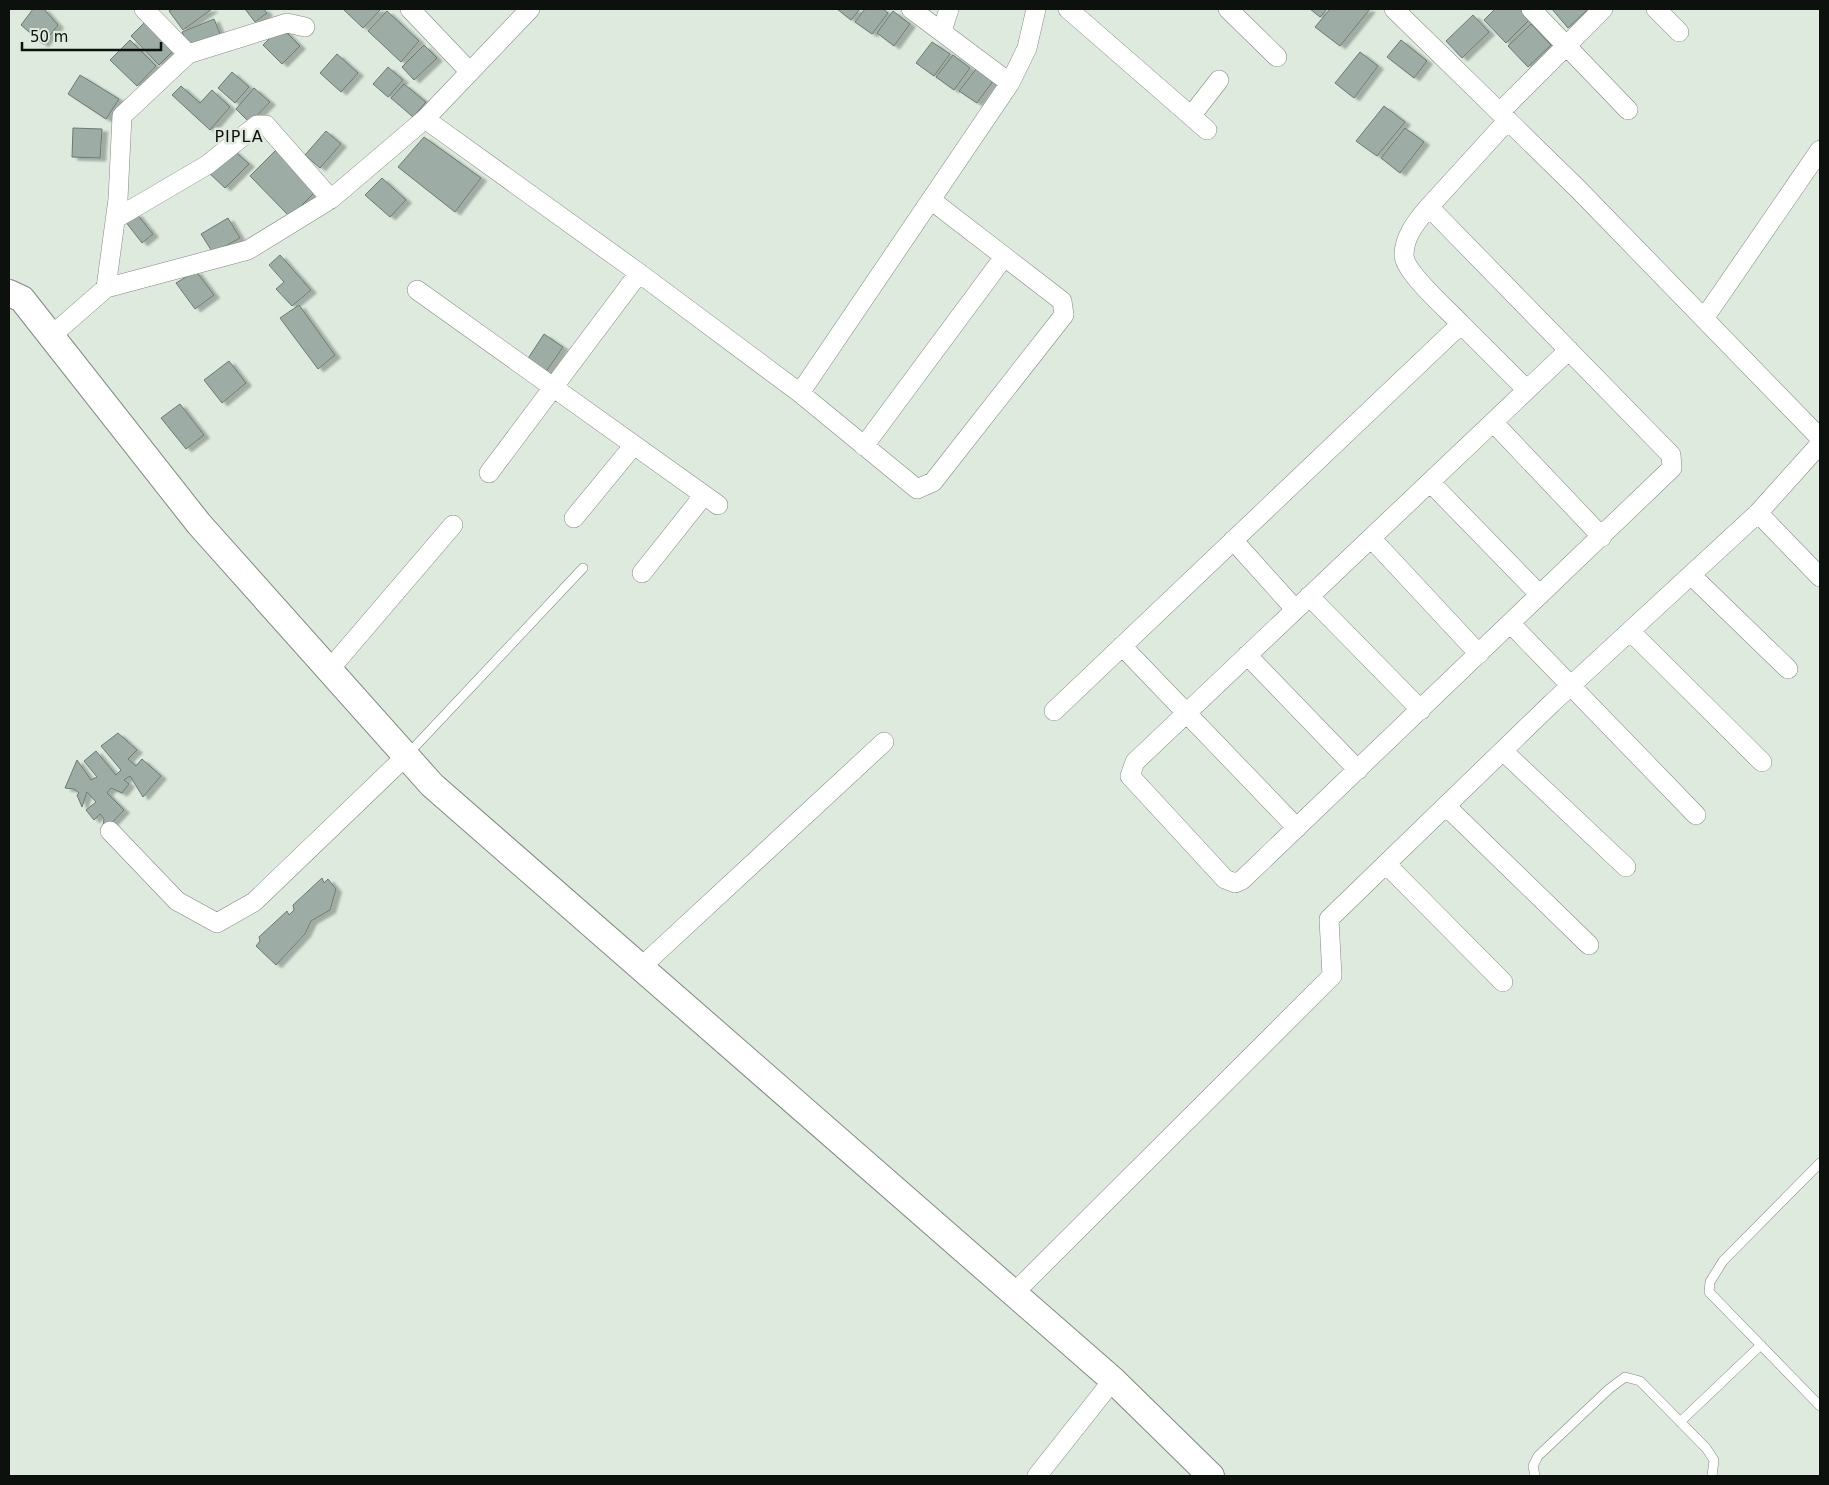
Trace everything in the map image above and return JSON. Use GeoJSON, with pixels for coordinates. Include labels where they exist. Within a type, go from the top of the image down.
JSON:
{"type":"FeatureCollection","features":[{"type":"Feature","properties":{"kind":"street"},"geometry":{"type":"LineString","coordinates":[[144,9],[188,54]]}},
{"type":"Feature","properties":{"kind":"street"},"geometry":{"type":"LineString","coordinates":[[410,9],[470,72]]}},
{"type":"Feature","properties":{"kind":"street"},"geometry":{"type":"LineString","coordinates":[[51,336],[106,288],[248,250],[330,199],[425,119],[530,9]]}},
{"type":"Feature","properties":{"kind":"street"},"geometry":{"type":"LineString","coordinates":[[911,9],[1010,83]]}},
{"type":"Feature","properties":{"kind":"street"},"geometry":{"type":"LineString","coordinates":[[942,31],[949,9]]}},
{"type":"Feature","properties":{"kind":"street"},"geometry":{"type":"LineString","coordinates":[[800,393],[1010,83],[1027,48],[1036,9]]}},
{"type":"Feature","properties":{"kind":"street"},"geometry":{"type":"LineString","coordinates":[[1068,9],[1207,130]]}},
{"type":"Feature","properties":{"kind":"street"},"geometry":{"type":"LineString","coordinates":[[1228,9],[1277,57]]}},
{"type":"Feature","properties":{"kind":"street"},"geometry":{"type":"LineString","coordinates":[[1394,9],[1705,317],[1820,438]]}},
{"type":"Feature","properties":{"kind":"street"},"geometry":{"type":"LineString","coordinates":[[1531,9],[1628,110]]}},
{"type":"Feature","properties":{"kind":"street"},"geometry":{"type":"LineString","coordinates":[[1526,390],[1408,268],[1404,254],[1411,232],[1429,207],[1504,116],[1567,45],[1603,9]]}},
{"type":"Feature","properties":{"kind":"street"},"geometry":{"type":"LineString","coordinates":[[1656,9],[1679,32]]}},
{"type":"Feature","properties":{"kind":"street"},"geometry":{"type":"LineString","coordinates":[[106,288],[115,219],[122,116],[188,54],[287,23],[305,27]]}},
{"type":"Feature","properties":{"kind":"street"},"geometry":{"type":"LineString","coordinates":[[1191,116],[1219,80]]}},
{"type":"Feature","properties":{"kind":"street"},"geometry":{"type":"LineString","coordinates":[[425,119],[640,273],[800,393],[917,489],[933,482],[1064,314],[1062,301],[931,200]]}},
{"type":"Feature","properties":{"kind":"street"},"geometry":{"type":"LineString","coordinates":[[115,219],[208,165],[257,126],[266,125],[330,199]]}},
{"type":"Feature","properties":{"kind":"street"},"geometry":{"type":"LineString","coordinates":[[1705,317],[1820,150]]}},
{"type":"Feature","properties":{"kind":"street"},"geometry":{"type":"LineString","coordinates":[[1429,207],[1569,350],[1671,455],[1672,468],[1668,474],[1242,880],[1235,883],[1225,879],[1130,776],[1135,762],[1569,350]]}},
{"type":"Feature","properties":{"kind":"street"},"geometry":{"type":"LineString","coordinates":[[864,446],[1004,257]]}},
{"type":"Feature","properties":{"kind":"street"},"geometry":{"type":"LineString","coordinates":[[489,473],[640,273]]}},
{"type":"Feature","properties":{"kind":"street"},"geometry":{"type":"LineString","coordinates":[[417,290],[711,500],[642,573]]}},
{"type":"Feature","properties":{"kind":"street"},"geometry":{"type":"LineString","coordinates":[[9,293],[22,299],[198,524],[432,785],[1113,1380],[1211,1476]]}},
{"type":"Feature","properties":{"kind":"street"},"geometry":{"type":"LineString","coordinates":[[1054,711],[1461,324]]}},
{"type":"Feature","properties":{"kind":"street"},"geometry":{"type":"LineString","coordinates":[[1493,422],[1602,536]]}},
{"type":"Feature","properties":{"kind":"street"},"geometry":{"type":"LineString","coordinates":[[1013,1294],[1332,976],[1329,919],[1570,687],[1758,513],[1820,444]]}},
{"type":"Feature","properties":{"kind":"street"},"geometry":{"type":"LineString","coordinates":[[574,518],[634,445]]}},
{"type":"Feature","properties":{"kind":"street"},"geometry":{"type":"LineString","coordinates":[[1430,482],[1540,595]]}},
{"type":"Feature","properties":{"kind":"street"},"geometry":{"type":"LineString","coordinates":[[1758,513],[1820,576]]}},
{"type":"Feature","properties":{"kind":"street"},"geometry":{"type":"LineString","coordinates":[[329,670],[453,525]]}},
{"type":"Feature","properties":{"kind":"street"},"geometry":{"type":"LineString","coordinates":[[1371,538],[1479,654]]}},
{"type":"Feature","properties":{"kind":"street"},"geometry":{"type":"LineString","coordinates":[[1233,540],[1296,609]]}},
{"type":"Feature","properties":{"kind":"street"},"geometry":{"type":"LineString","coordinates":[[1691,575],[1788,669]]}},
{"type":"Feature","properties":{"kind":"street"},"geometry":{"type":"LineString","coordinates":[[1309,596],[1421,710]]}},
{"type":"Feature","properties":{"kind":"street"},"geometry":{"type":"LineString","coordinates":[[1511,624],[1570,687],[1696,814]]}},
{"type":"Feature","properties":{"kind":"street"},"geometry":{"type":"LineString","coordinates":[[1630,631],[1762,762]]}},
{"type":"Feature","properties":{"kind":"street"},"geometry":{"type":"LineString","coordinates":[[1122,646],[1297,828]]}},
{"type":"Feature","properties":{"kind":"street"},"geometry":{"type":"LineString","coordinates":[[1247,655],[1358,770]]}},
{"type":"Feature","properties":{"kind":"street"},"geometry":{"type":"LineString","coordinates":[[640,968],[884,742]]}},
{"type":"Feature","properties":{"kind":"street"},"geometry":{"type":"LineString","coordinates":[[1503,751],[1626,868]]}},
{"type":"Feature","properties":{"kind":"street"},"geometry":{"type":"LineString","coordinates":[[110,832],[177,901],[217,923],[254,902],[406,756]]}},
{"type":"Feature","properties":{"kind":"street"},"geometry":{"type":"LineString","coordinates":[[1446,806],[1589,945]]}},
{"type":"Feature","properties":{"kind":"street"},"geometry":{"type":"LineString","coordinates":[[1386,864],[1503,982]]}},
{"type":"Feature","properties":{"kind":"street"},"geometry":{"type":"LineString","coordinates":[[1037,1476],[1113,1380]]}},
{"type":"Feature","properties":{"kind":"lane"},"geometry":{"type":"LineString","coordinates":[[406,756],[584,568]]}},
{"type":"Feature","properties":{"kind":"lane"},"geometry":{"type":"LineString","coordinates":[[1820,1163],[1723,1261],[1710,1282],[1709,1292],[1820,1406]]}},
{"type":"Feature","properties":{"kind":"lane"},"geometry":{"type":"LineString","coordinates":[[1680,1422],[1761,1345]]}},
{"type":"Feature","properties":{"kind":"lane"},"geometry":{"type":"LineString","coordinates":[[1535,1476],[1534,1466],[1538,1456],[1609,1389],[1625,1377],[1640,1381],[1706,1448],[1714,1460],[1712,1476]]}},
{"type":"Feature","properties":{"kind":"building"},"geometry":{"type":"Polygon","coordinates":[[[33,9],[44,9],[58,25],[43,44],[21,25],[33,9]]]}},
{"type":"Feature","properties":{"kind":"building"},"geometry":{"type":"Polygon","coordinates":[[[173,9],[212,9],[183,30],[169,11],[173,9]]]}},
{"type":"Feature","properties":{"kind":"building"},"geometry":{"type":"Polygon","coordinates":[[[245,9],[264,9],[267,13],[255,22],[245,9]]]}},
{"type":"Feature","properties":{"kind":"building"},"geometry":{"type":"Polygon","coordinates":[[[343,9],[381,9],[363,28],[343,9]]]}},
{"type":"Feature","properties":{"kind":"building"},"geometry":{"type":"Polygon","coordinates":[[[837,9],[860,9],[851,20],[837,9]]]}},
{"type":"Feature","properties":{"kind":"building"},"geometry":{"type":"Polygon","coordinates":[[[865,9],[883,9],[888,13],[872,34],[855,22],[865,9]]]}},
{"type":"Feature","properties":{"kind":"building"},"geometry":{"type":"Polygon","coordinates":[[[1310,9],[1327,9],[1320,17],[1310,9]]]}},
{"type":"Feature","properties":{"kind":"building"},"geometry":{"type":"Polygon","coordinates":[[[1330,9],[1370,9],[1340,46],[1315,27],[1330,9]]]}},
{"type":"Feature","properties":{"kind":"building"},"geometry":{"type":"Polygon","coordinates":[[[1495,9],[1522,9],[1531,18],[1506,43],[1484,20],[1495,9]]]}},
{"type":"Feature","properties":{"kind":"building"},"geometry":{"type":"Polygon","coordinates":[[[1552,9],[1588,9],[1568,28],[1552,9]]]}},
{"type":"Feature","properties":{"kind":"building"},"geometry":{"type":"Polygon","coordinates":[[[387,11],[419,41],[401,62],[368,31],[387,11]]]}},
{"type":"Feature","properties":{"kind":"building"},"geometry":{"type":"Polygon","coordinates":[[[893,11],[910,24],[894,46],[877,33],[893,11]]]}},
{"type":"Feature","properties":{"kind":"building"},"geometry":{"type":"Polygon","coordinates":[[[1473,15],[1489,32],[1462,58],[1446,41],[1473,15]]]}},
{"type":"Feature","properties":{"kind":"building"},"geometry":{"type":"Polygon","coordinates":[[[148,19],[176,48],[159,65],[131,36],[148,19]]]}},
{"type":"Feature","properties":{"kind":"building"},"geometry":{"type":"Polygon","coordinates":[[[214,19],[221,36],[189,49],[182,32],[214,19]]]}},
{"type":"Feature","properties":{"kind":"building"},"geometry":{"type":"Polygon","coordinates":[[[1531,24],[1551,45],[1528,67],[1508,46],[1531,24]]]}},
{"type":"Feature","properties":{"kind":"building"},"geometry":{"type":"Polygon","coordinates":[[[281,27],[300,46],[282,64],[263,45],[281,27]]]}},
{"type":"Feature","properties":{"kind":"building"},"geometry":{"type":"Polygon","coordinates":[[[130,40],[156,66],[137,86],[110,60],[130,40]]]}},
{"type":"Feature","properties":{"kind":"building"},"geometry":{"type":"Polygon","coordinates":[[[1401,40],[1427,61],[1414,78],[1387,57],[1401,40]]]}},
{"type":"Feature","properties":{"kind":"building"},"geometry":{"type":"Polygon","coordinates":[[[932,42],[950,54],[934,76],[916,63],[932,42]]]}},
{"type":"Feature","properties":{"kind":"building"},"geometry":{"type":"Polygon","coordinates":[[[424,45],[437,58],[414,80],[402,67],[424,45]]]}},
{"type":"Feature","properties":{"kind":"building"},"geometry":{"type":"Polygon","coordinates":[[[1360,52],[1378,66],[1354,98],[1335,83],[1360,52]]]}},
{"type":"Feature","properties":{"kind":"building"},"geometry":{"type":"Polygon","coordinates":[[[337,54],[358,73],[341,92],[320,73],[337,54]]]}},
{"type":"Feature","properties":{"kind":"building"},"geometry":{"type":"Polygon","coordinates":[[[953,55],[970,68],[954,90],[936,77],[953,55]]]}},
{"type":"Feature","properties":{"kind":"building"},"geometry":{"type":"Polygon","coordinates":[[[388,67],[403,80],[388,97],[373,84],[388,67]]]}},
{"type":"Feature","properties":{"kind":"building"},"geometry":{"type":"Polygon","coordinates":[[[976,69],[993,81],[977,103],[959,91],[976,69]]]}},
{"type":"Feature","properties":{"kind":"building"},"geometry":{"type":"Polygon","coordinates":[[[232,72],[249,87],[235,103],[218,88],[232,72]]]}},
{"type":"Feature","properties":{"kind":"building"},"geometry":{"type":"Polygon","coordinates":[[[80,75],[119,99],[106,119],[68,94],[80,75]]]}},
{"type":"Feature","properties":{"kind":"building"},"geometry":{"type":"Polygon","coordinates":[[[404,84],[426,102],[413,117],[391,98],[404,84]]]}},
{"type":"Feature","properties":{"kind":"building"},"geometry":{"type":"Polygon","coordinates":[[[181,86],[200,103],[212,90],[230,107],[210,130],[172,95],[181,86]]]}},
{"type":"Feature","properties":{"kind":"building"},"geometry":{"type":"Polygon","coordinates":[[[254,88],[270,102],[250,123],[236,109],[254,88]]]}},
{"type":"Feature","properties":{"kind":"building"},"geometry":{"type":"Polygon","coordinates":[[[1384,106],[1405,122],[1377,156],[1356,141],[1384,106]]]}},
{"type":"Feature","properties":{"kind":"building"},"geometry":{"type":"Polygon","coordinates":[[[73,128],[102,129],[100,158],[72,157],[73,128]]]}},
{"type":"Feature","properties":{"kind":"building"},"geometry":{"type":"Polygon","coordinates":[[[1405,128],[1424,142],[1400,173],[1381,158],[1405,128]]]}},
{"type":"Feature","properties":{"kind":"building"},"geometry":{"type":"Polygon","coordinates":[[[326,131],[341,144],[320,168],[305,155],[326,131]]]}},
{"type":"Feature","properties":{"kind":"building"},"geometry":{"type":"Polygon","coordinates":[[[424,137],[481,178],[455,212],[398,167],[424,137]]]}},
{"type":"Feature","properties":{"kind":"building"},"geometry":{"type":"Polygon","coordinates":[[[278,148],[317,190],[290,217],[250,176],[278,148]]]}},
{"type":"Feature","properties":{"kind":"building"},"geometry":{"type":"Polygon","coordinates":[[[232,149],[249,164],[225,188],[207,171],[232,149]]]}},
{"type":"Feature","properties":{"kind":"building"},"geometry":{"type":"Polygon","coordinates":[[[382,178],[406,200],[390,217],[365,195],[382,178]]]}},
{"type":"Feature","properties":{"kind":"building"},"geometry":{"type":"Polygon","coordinates":[[[136,213],[153,234],[142,243],[125,221],[136,213]]]}},
{"type":"Feature","properties":{"kind":"building"},"geometry":{"type":"Polygon","coordinates":[[[228,218],[240,238],[213,253],[201,234],[228,218]]]}},
{"type":"Feature","properties":{"kind":"building"},"geometry":{"type":"Polygon","coordinates":[[[280,255],[311,290],[292,306],[276,289],[284,282],[269,265],[280,255]]]}},
{"type":"Feature","properties":{"kind":"building"},"geometry":{"type":"Polygon","coordinates":[[[196,271],[214,295],[195,309],[176,283],[196,271]]]}},
{"type":"Feature","properties":{"kind":"building"},"geometry":{"type":"Polygon","coordinates":[[[299,305],[335,355],[318,369],[280,318],[299,305]]]}},
{"type":"Feature","properties":{"kind":"building"},"geometry":{"type":"Polygon","coordinates":[[[544,334],[563,347],[543,376],[525,363],[544,334]]]}},
{"type":"Feature","properties":{"kind":"building"},"geometry":{"type":"Polygon","coordinates":[[[229,361],[246,383],[222,403],[204,380],[229,361]]]}},
{"type":"Feature","properties":{"kind":"building"},"geometry":{"type":"Polygon","coordinates":[[[180,404],[204,435],[186,449],[161,418],[180,404]]]}},
{"type":"Feature","properties":{"kind":"building"},"geometry":{"type":"Polygon","coordinates":[[[118,733],[137,750],[128,759],[136,766],[142,759],[161,776],[143,797],[130,776],[124,780],[129,784],[122,793],[111,788],[107,793],[124,810],[106,829],[103,825],[104,819],[100,814],[94,820],[86,810],[96,802],[87,792],[82,807],[77,795],[79,793],[74,789],[65,788],[77,760],[91,780],[97,777],[84,761],[96,751],[116,775],[121,770],[101,746],[118,733]]]}},
{"type":"Feature","properties":{"kind":"building"},"geometry":{"type":"Polygon","coordinates":[[[322,878],[324,883],[328,879],[336,889],[330,910],[311,921],[305,934],[276,965],[256,946],[260,941],[259,937],[287,911],[289,915],[294,910],[293,905],[322,878]]]}},
{"type":"Feature","properties":{"kind":"district","name":"PIPLA"},"geometry":{"type":"Point","coordinates":[239,136]}}]}
